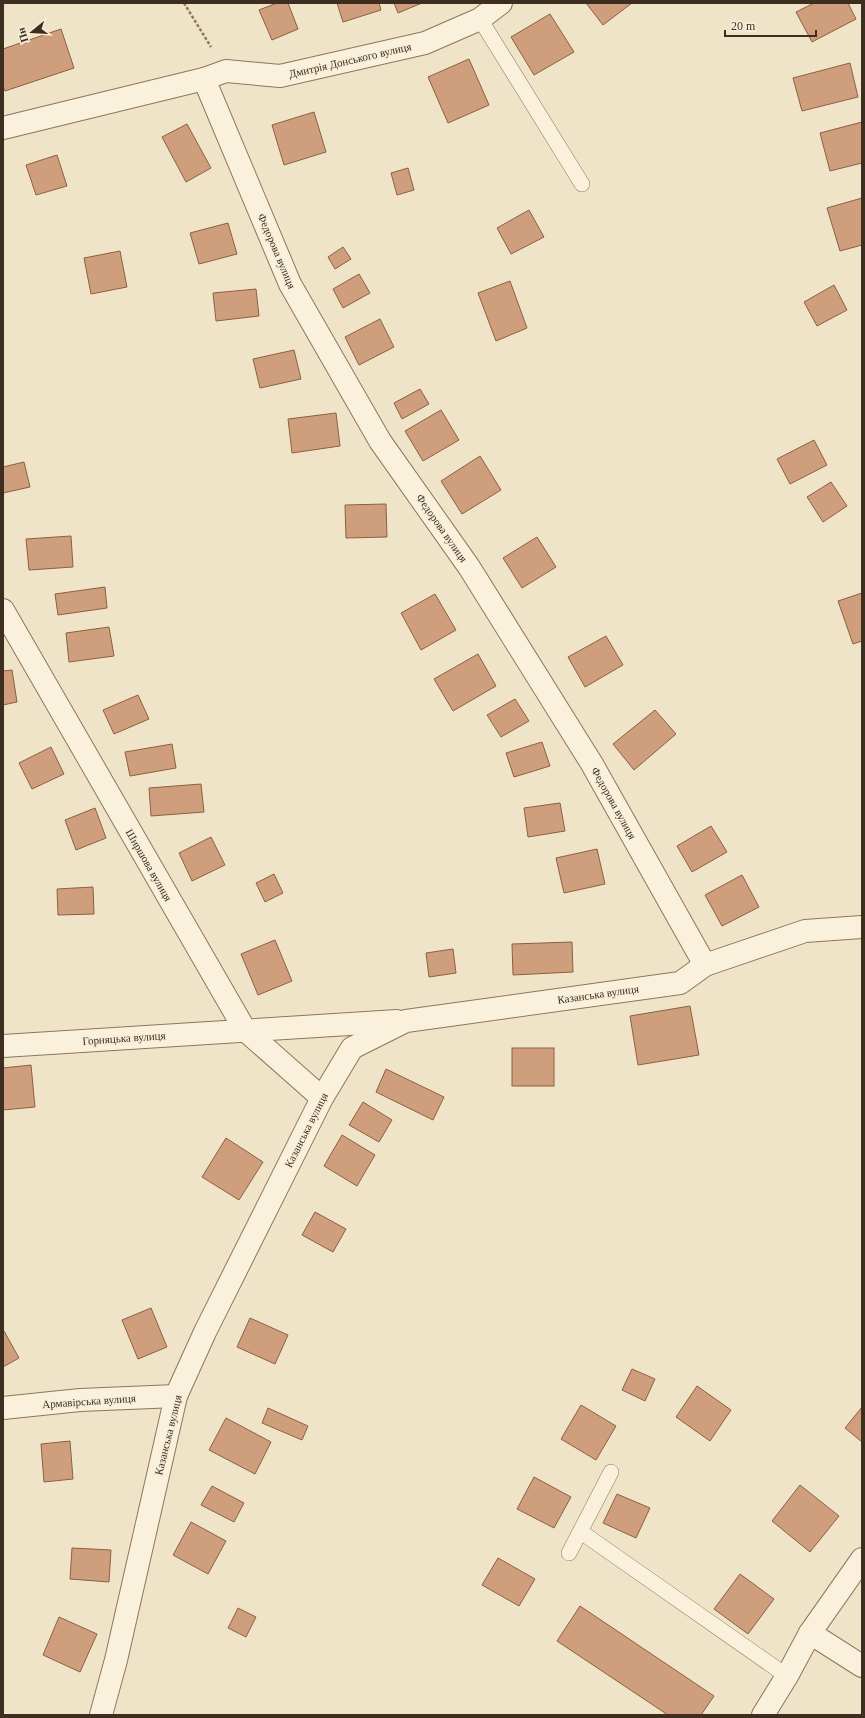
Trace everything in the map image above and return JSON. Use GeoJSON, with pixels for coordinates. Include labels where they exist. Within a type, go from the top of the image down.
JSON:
{"type":"FeatureCollection","features":[{"type":"Feature","properties":{"kind":"street","name":"Дмитрія Донського вулиця"},"geometry":{"type":"LineString","coordinates":[[3,128],[204,79],[226,71],[280,76],[425,43],[480,19],[501,3]]}},
{"type":"Feature","properties":{"kind":"street","name":"Федорова вулиця"},"geometry":{"type":"LineString","coordinates":[[204,79],[290,284],[380,441],[469,567],[592,764],[705,965]]}},
{"type":"Feature","properties":{"kind":"street","name":"Ширшова вулиця"},"geometry":{"type":"LineString","coordinates":[[3,610],[245,1030],[322,1098]]}},
{"type":"Feature","properties":{"kind":"street","name":"Казанська вулиця"},"geometry":{"type":"LineString","coordinates":[[101,1715],[116,1660],[176,1396],[205,1332],[322,1098],[352,1048],[406,1021],[680,983],[705,965],[805,931],[862,927]]}},
{"type":"Feature","properties":{"kind":"street","name":"Горняцька вулиця"},"geometry":{"type":"LineString","coordinates":[[3,1046],[406,1021]]}},
{"type":"Feature","properties":{"kind":"street","name":"Армавірська вулиця"},"geometry":{"type":"LineString","coordinates":[[3,1408],[80,1400],[176,1396]]}},
{"type":"Feature","properties":{"kind":"street"},"geometry":{"type":"LineString","coordinates":[[762,1715],[787,1676],[810,1633],[862,1558]]}},
{"type":"Feature","properties":{"kind":"street"},"geometry":{"type":"LineString","coordinates":[[810,1633],[862,1666]]}},
{"type":"Feature","properties":{"kind":"lane"},"geometry":{"type":"LineString","coordinates":[[480,19],[582,184]]}},
{"type":"Feature","properties":{"kind":"lane"},"geometry":{"type":"LineString","coordinates":[[569,1553],[611,1472]]}},
{"type":"Feature","properties":{"kind":"lane"},"geometry":{"type":"LineString","coordinates":[[581,1532],[787,1676]]}},
{"type":"Feature","properties":{"kind":"path"},"geometry":{"type":"LineString","coordinates":[[184,3],[226,71]]}},
{"type":"Feature","properties":{"kind":"building"},"geometry":{"type":"Polygon","coordinates":[[[277,3],[288,3],[298,29],[272,40],[259,10],[277,3]]]}},
{"type":"Feature","properties":{"kind":"building"},"geometry":{"type":"Polygon","coordinates":[[[337,3],[379,3],[381,10],[343,22],[337,3]]]}},
{"type":"Feature","properties":{"kind":"building"},"geometry":{"type":"Polygon","coordinates":[[[394,3],[422,3],[398,13],[394,3]]]}},
{"type":"Feature","properties":{"kind":"building"},"geometry":{"type":"Polygon","coordinates":[[[586,3],[632,3],[603,25],[586,3]]]}},
{"type":"Feature","properties":{"kind":"building"},"geometry":{"type":"Polygon","coordinates":[[[814,3],[848,3],[856,19],[812,42],[796,12],[814,3]]]}},
{"type":"Feature","properties":{"kind":"building"},"geometry":{"type":"Polygon","coordinates":[[[550,14],[574,52],[534,75],[511,37],[550,14]]]}},
{"type":"Feature","properties":{"kind":"building"},"geometry":{"type":"Polygon","coordinates":[[[61,29],[74,68],[5,91],[3,86],[3,49],[61,29]]]}},
{"type":"Feature","properties":{"kind":"building"},"geometry":{"type":"Polygon","coordinates":[[[469,59],[489,105],[448,123],[428,77],[469,59]]]}},
{"type":"Feature","properties":{"kind":"building"},"geometry":{"type":"Polygon","coordinates":[[[850,63],[858,97],[802,111],[793,78],[850,63]]]}},
{"type":"Feature","properties":{"kind":"building"},"geometry":{"type":"Polygon","coordinates":[[[314,112],[326,152],[284,165],[272,125],[314,112]]]}},
{"type":"Feature","properties":{"kind":"building"},"geometry":{"type":"Polygon","coordinates":[[[862,122],[862,163],[830,171],[820,133],[862,122]]]}},
{"type":"Feature","properties":{"kind":"building"},"geometry":{"type":"Polygon","coordinates":[[[187,124],[211,168],[186,182],[162,137],[187,124]]]}},
{"type":"Feature","properties":{"kind":"building"},"geometry":{"type":"Polygon","coordinates":[[[57,155],[67,186],[36,195],[26,165],[57,155]]]}},
{"type":"Feature","properties":{"kind":"building"},"geometry":{"type":"Polygon","coordinates":[[[408,168],[414,190],[397,195],[391,173],[408,168]]]}},
{"type":"Feature","properties":{"kind":"building"},"geometry":{"type":"Polygon","coordinates":[[[862,198],[862,245],[840,251],[827,208],[862,198]]]}},
{"type":"Feature","properties":{"kind":"building"},"geometry":{"type":"Polygon","coordinates":[[[529,210],[544,237],[511,254],[497,228],[529,210]]]}},
{"type":"Feature","properties":{"kind":"building"},"geometry":{"type":"Polygon","coordinates":[[[228,223],[237,254],[199,264],[190,233],[228,223]]]}},
{"type":"Feature","properties":{"kind":"building"},"geometry":{"type":"Polygon","coordinates":[[[343,247],[351,259],[335,269],[328,257],[343,247]]]}},
{"type":"Feature","properties":{"kind":"building"},"geometry":{"type":"Polygon","coordinates":[[[120,251],[127,287],[91,294],[84,258],[120,251]]]}},
{"type":"Feature","properties":{"kind":"building"},"geometry":{"type":"Polygon","coordinates":[[[359,274],[370,293],[343,308],[333,289],[359,274]]]}},
{"type":"Feature","properties":{"kind":"building"},"geometry":{"type":"Polygon","coordinates":[[[510,281],[527,328],[496,341],[478,293],[510,281]]]}},
{"type":"Feature","properties":{"kind":"building"},"geometry":{"type":"Polygon","coordinates":[[[834,285],[847,310],[817,326],[804,302],[834,285]]]}},
{"type":"Feature","properties":{"kind":"building"},"geometry":{"type":"Polygon","coordinates":[[[256,289],[259,316],[216,321],[213,293],[256,289]]]}},
{"type":"Feature","properties":{"kind":"building"},"geometry":{"type":"Polygon","coordinates":[[[380,319],[394,347],[359,365],[345,337],[380,319]]]}},
{"type":"Feature","properties":{"kind":"building"},"geometry":{"type":"Polygon","coordinates":[[[294,350],[301,379],[260,388],[253,359],[294,350]]]}},
{"type":"Feature","properties":{"kind":"building"},"geometry":{"type":"Polygon","coordinates":[[[420,389],[429,404],[402,419],[394,403],[420,389]]]}},
{"type":"Feature","properties":{"kind":"building"},"geometry":{"type":"Polygon","coordinates":[[[441,410],[459,440],[423,461],[405,431],[441,410]]]}},
{"type":"Feature","properties":{"kind":"building"},"geometry":{"type":"Polygon","coordinates":[[[336,413],[340,446],[292,453],[288,419],[336,413]]]}},
{"type":"Feature","properties":{"kind":"building"},"geometry":{"type":"Polygon","coordinates":[[[814,440],[827,465],[790,484],[777,459],[814,440]]]}},
{"type":"Feature","properties":{"kind":"building"},"geometry":{"type":"Polygon","coordinates":[[[480,456],[501,490],[462,514],[441,481],[480,456]]]}},
{"type":"Feature","properties":{"kind":"building"},"geometry":{"type":"Polygon","coordinates":[[[24,462],[30,487],[3,493],[3,467],[24,462]]]}},
{"type":"Feature","properties":{"kind":"building"},"geometry":{"type":"Polygon","coordinates":[[[831,482],[847,506],[823,522],[807,497],[831,482]]]}},
{"type":"Feature","properties":{"kind":"building"},"geometry":{"type":"Polygon","coordinates":[[[386,504],[387,537],[346,538],[345,505],[386,504]]]}},
{"type":"Feature","properties":{"kind":"building"},"geometry":{"type":"Polygon","coordinates":[[[71,536],[73,567],[29,570],[26,539],[71,536]]]}},
{"type":"Feature","properties":{"kind":"building"},"geometry":{"type":"Polygon","coordinates":[[[537,537],[556,567],[522,588],[503,558],[537,537]]]}},
{"type":"Feature","properties":{"kind":"building"},"geometry":{"type":"Polygon","coordinates":[[[105,587],[107,608],[58,615],[55,594],[105,587]]]}},
{"type":"Feature","properties":{"kind":"building"},"geometry":{"type":"Polygon","coordinates":[[[862,593],[862,641],[853,644],[838,601],[862,593]]]}},
{"type":"Feature","properties":{"kind":"building"},"geometry":{"type":"Polygon","coordinates":[[[435,594],[456,630],[421,650],[401,613],[435,594]]]}},
{"type":"Feature","properties":{"kind":"building"},"geometry":{"type":"Polygon","coordinates":[[[109,627],[114,656],[69,662],[66,633],[109,627]]]}},
{"type":"Feature","properties":{"kind":"building"},"geometry":{"type":"Polygon","coordinates":[[[606,636],[623,665],[585,687],[568,657],[606,636]]]}},
{"type":"Feature","properties":{"kind":"building"},"geometry":{"type":"Polygon","coordinates":[[[478,654],[496,686],[453,711],[434,679],[478,654]]]}},
{"type":"Feature","properties":{"kind":"building"},"geometry":{"type":"Polygon","coordinates":[[[12,670],[17,702],[3,705],[3,671],[12,670]]]}},
{"type":"Feature","properties":{"kind":"building"},"geometry":{"type":"Polygon","coordinates":[[[138,695],[149,719],[114,734],[103,710],[138,695]]]}},
{"type":"Feature","properties":{"kind":"building"},"geometry":{"type":"Polygon","coordinates":[[[515,699],[529,721],[501,737],[487,715],[515,699]]]}},
{"type":"Feature","properties":{"kind":"building"},"geometry":{"type":"Polygon","coordinates":[[[655,710],[676,734],[634,770],[613,744],[655,710]]]}},
{"type":"Feature","properties":{"kind":"building"},"geometry":{"type":"Polygon","coordinates":[[[542,742],[550,766],[514,777],[506,753],[542,742]]]}},
{"type":"Feature","properties":{"kind":"building"},"geometry":{"type":"Polygon","coordinates":[[[172,744],[176,768],[130,776],[125,752],[172,744]]]}},
{"type":"Feature","properties":{"kind":"building"},"geometry":{"type":"Polygon","coordinates":[[[51,747],[64,774],[32,789],[19,763],[51,747]]]}},
{"type":"Feature","properties":{"kind":"building"},"geometry":{"type":"Polygon","coordinates":[[[201,784],[204,812],[151,816],[149,788],[201,784]]]}},
{"type":"Feature","properties":{"kind":"building"},"geometry":{"type":"Polygon","coordinates":[[[560,803],[565,831],[528,837],[524,808],[560,803]]]}},
{"type":"Feature","properties":{"kind":"building"},"geometry":{"type":"Polygon","coordinates":[[[95,808],[106,838],[76,850],[65,820],[95,808]]]}},
{"type":"Feature","properties":{"kind":"building"},"geometry":{"type":"Polygon","coordinates":[[[711,826],[727,852],[692,872],[677,846],[711,826]]]}},
{"type":"Feature","properties":{"kind":"building"},"geometry":{"type":"Polygon","coordinates":[[[211,837],[225,865],[192,881],[179,853],[211,837]]]}},
{"type":"Feature","properties":{"kind":"building"},"geometry":{"type":"Polygon","coordinates":[[[597,849],[605,884],[564,893],[556,858],[597,849]]]}},
{"type":"Feature","properties":{"kind":"building"},"geometry":{"type":"Polygon","coordinates":[[[274,874],[283,893],[265,902],[256,883],[274,874]]]}},
{"type":"Feature","properties":{"kind":"building"},"geometry":{"type":"Polygon","coordinates":[[[742,875],[759,907],[722,926],[705,895],[742,875]]]}},
{"type":"Feature","properties":{"kind":"building"},"geometry":{"type":"Polygon","coordinates":[[[93,887],[94,914],[58,915],[57,889],[93,887]]]}},
{"type":"Feature","properties":{"kind":"building"},"geometry":{"type":"Polygon","coordinates":[[[275,940],[292,981],[258,995],[241,954],[275,940]]]}},
{"type":"Feature","properties":{"kind":"building"},"geometry":{"type":"Polygon","coordinates":[[[572,942],[573,972],[513,975],[512,944],[572,942]]]}},
{"type":"Feature","properties":{"kind":"building"},"geometry":{"type":"Polygon","coordinates":[[[453,949],[456,973],[429,977],[426,953],[453,949]]]}},
{"type":"Feature","properties":{"kind":"building"},"geometry":{"type":"Polygon","coordinates":[[[690,1006],[699,1055],[638,1065],[630,1016],[690,1006]]]}},
{"type":"Feature","properties":{"kind":"building"},"geometry":{"type":"Polygon","coordinates":[[[512,1048],[554,1048],[554,1086],[512,1086],[512,1048]]]}},
{"type":"Feature","properties":{"kind":"building"},"geometry":{"type":"Polygon","coordinates":[[[31,1065],[35,1107],[3,1110],[3,1068],[31,1065]]]}},
{"type":"Feature","properties":{"kind":"building"},"geometry":{"type":"Polygon","coordinates":[[[386,1069],[444,1097],[433,1120],[376,1092],[386,1069]]]}},
{"type":"Feature","properties":{"kind":"building"},"geometry":{"type":"Polygon","coordinates":[[[363,1102],[392,1120],[379,1142],[349,1125],[363,1102]]]}},
{"type":"Feature","properties":{"kind":"building"},"geometry":{"type":"Polygon","coordinates":[[[342,1135],[375,1155],[357,1186],[324,1166],[342,1135]]]}},
{"type":"Feature","properties":{"kind":"building"},"geometry":{"type":"Polygon","coordinates":[[[226,1138],[263,1162],[239,1200],[202,1177],[226,1138]]]}},
{"type":"Feature","properties":{"kind":"building"},"geometry":{"type":"Polygon","coordinates":[[[315,1212],[346,1229],[333,1252],[302,1235],[315,1212]]]}},
{"type":"Feature","properties":{"kind":"building"},"geometry":{"type":"Polygon","coordinates":[[[151,1308],[167,1347],[138,1359],[122,1320],[151,1308]]]}},
{"type":"Feature","properties":{"kind":"building"},"geometry":{"type":"Polygon","coordinates":[[[250,1318],[288,1335],[275,1364],[237,1347],[250,1318]]]}},
{"type":"Feature","properties":{"kind":"building"},"geometry":{"type":"Polygon","coordinates":[[[3,1331],[19,1358],[3,1367],[3,1331]]]}},
{"type":"Feature","properties":{"kind":"building"},"geometry":{"type":"Polygon","coordinates":[[[632,1369],[655,1379],[645,1401],[622,1390],[632,1369]]]}},
{"type":"Feature","properties":{"kind":"building"},"geometry":{"type":"Polygon","coordinates":[[[697,1386],[731,1410],[710,1441],[676,1417],[697,1386]]]}},
{"type":"Feature","properties":{"kind":"building"},"geometry":{"type":"Polygon","coordinates":[[[581,1405],[616,1426],[596,1460],[561,1439],[581,1405]]]}},
{"type":"Feature","properties":{"kind":"building"},"geometry":{"type":"Polygon","coordinates":[[[862,1407],[862,1442],[845,1428],[862,1407]]]}},
{"type":"Feature","properties":{"kind":"building"},"geometry":{"type":"Polygon","coordinates":[[[268,1408],[308,1426],[302,1440],[262,1423],[268,1408]]]}},
{"type":"Feature","properties":{"kind":"building"},"geometry":{"type":"Polygon","coordinates":[[[226,1418],[271,1442],[255,1474],[209,1450],[226,1418]]]}},
{"type":"Feature","properties":{"kind":"building"},"geometry":{"type":"Polygon","coordinates":[[[70,1441],[73,1479],[44,1482],[41,1444],[70,1441]]]}},
{"type":"Feature","properties":{"kind":"building"},"geometry":{"type":"Polygon","coordinates":[[[534,1477],[571,1497],[554,1528],[517,1509],[534,1477]]]}},
{"type":"Feature","properties":{"kind":"building"},"geometry":{"type":"Polygon","coordinates":[[[800,1485],[839,1516],[810,1552],[772,1521],[800,1485]]]}},
{"type":"Feature","properties":{"kind":"building"},"geometry":{"type":"Polygon","coordinates":[[[212,1486],[244,1503],[234,1522],[201,1505],[212,1486]]]}},
{"type":"Feature","properties":{"kind":"building"},"geometry":{"type":"Polygon","coordinates":[[[617,1494],[650,1508],[636,1538],[603,1523],[617,1494]]]}},
{"type":"Feature","properties":{"kind":"building"},"geometry":{"type":"Polygon","coordinates":[[[191,1522],[226,1541],[208,1574],[173,1555],[191,1522]]]}},
{"type":"Feature","properties":{"kind":"building"},"geometry":{"type":"Polygon","coordinates":[[[72,1548],[111,1550],[109,1582],[70,1579],[72,1548]]]}},
{"type":"Feature","properties":{"kind":"building"},"geometry":{"type":"Polygon","coordinates":[[[498,1558],[535,1579],[519,1606],[482,1585],[498,1558]]]}},
{"type":"Feature","properties":{"kind":"building"},"geometry":{"type":"Polygon","coordinates":[[[740,1574],[774,1599],[748,1634],[714,1609],[740,1574]]]}},
{"type":"Feature","properties":{"kind":"building"},"geometry":{"type":"Polygon","coordinates":[[[580,1606],[714,1696],[701,1715],[668,1715],[557,1641],[580,1606]]]}},
{"type":"Feature","properties":{"kind":"building"},"geometry":{"type":"Polygon","coordinates":[[[238,1608],[256,1617],[246,1637],[228,1628],[238,1608]]]}},
{"type":"Feature","properties":{"kind":"building"},"geometry":{"type":"Polygon","coordinates":[[[59,1617],[97,1634],[80,1672],[43,1655],[59,1617]]]}}]}
